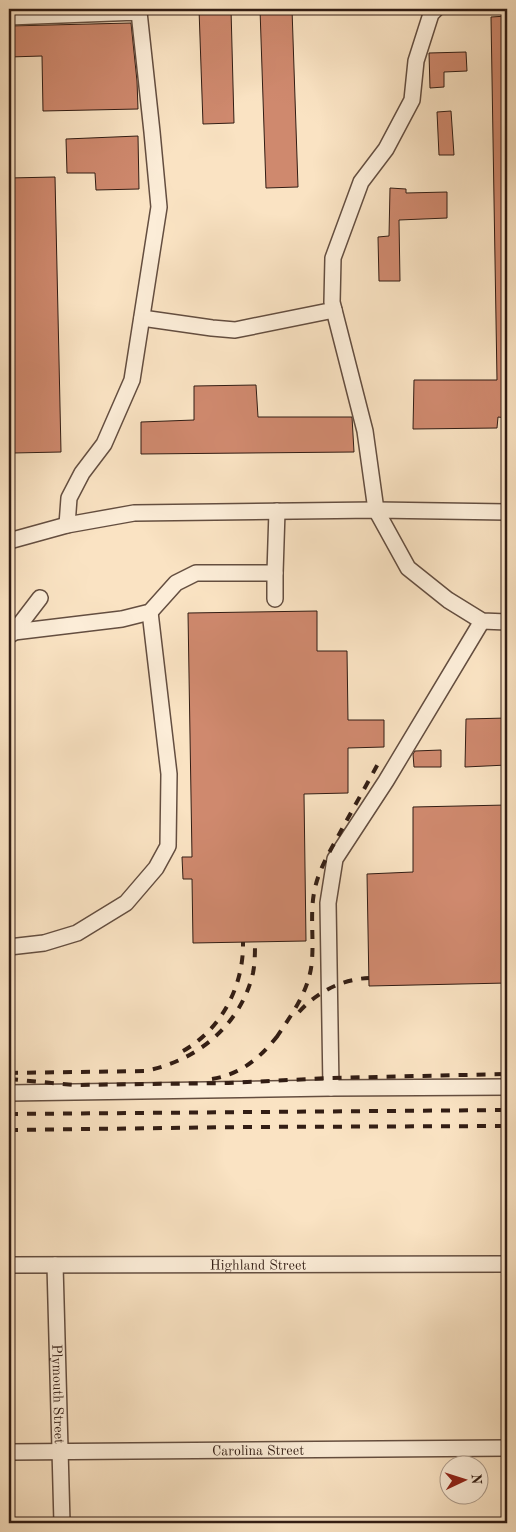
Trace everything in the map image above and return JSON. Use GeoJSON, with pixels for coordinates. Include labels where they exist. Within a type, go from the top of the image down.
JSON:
{"type":"FeatureCollection","features":[{"type":"Feature","properties":{"kind":"street"},"geometry":{"type":"LineString","coordinates":[[436,9],[431,14],[416,60],[412,100],[386,149],[361,182],[333,258],[332,302],[365,431],[376,510],[408,568],[448,600],[482,621],[507,622]]}},
{"type":"Feature","properties":{"kind":"street"},"geometry":{"type":"LineString","coordinates":[[9,17],[139,12],[158,207],[132,380],[104,444],[82,473],[69,498],[67,524]]}},
{"type":"Feature","properties":{"kind":"street"},"geometry":{"type":"LineString","coordinates":[[142,318],[236,330],[334,310]]}},
{"type":"Feature","properties":{"kind":"street"},"geometry":{"type":"LineString","coordinates":[[9,541],[67,524],[134,513],[376,510],[507,512]]}},
{"type":"Feature","properties":{"kind":"street"},"geometry":{"type":"LineString","coordinates":[[275,599],[277,511]]}},
{"type":"Feature","properties":{"kind":"street"},"geometry":{"type":"LineString","coordinates":[[11,634],[122,619],[150,612],[176,583],[196,573],[275,573]]}},
{"type":"Feature","properties":{"kind":"street"},"geometry":{"type":"LineString","coordinates":[[11,634],[40,598]]}},
{"type":"Feature","properties":{"kind":"street"},"geometry":{"type":"LineString","coordinates":[[9,947],[44,943],[77,933],[126,903],[156,868],[168,846],[169,774],[150,612]]}},
{"type":"Feature","properties":{"kind":"street"},"geometry":{"type":"LineString","coordinates":[[331,1088],[328,903],[336,859],[386,781],[482,621]]}},
{"type":"Feature","properties":{"kind":"street"},"geometry":{"type":"LineString","coordinates":[[9,1093],[507,1087]]}},
{"type":"Feature","properties":{"kind":"street","name":"Highland Street"},"geometry":{"type":"LineString","coordinates":[[9,1265],[507,1264]]}},
{"type":"Feature","properties":{"kind":"street","name":"Plymouth Street"},"geometry":{"type":"LineString","coordinates":[[56,1265],[62,1523]]}},
{"type":"Feature","properties":{"kind":"street","name":"Carolina Street"},"geometry":{"type":"LineString","coordinates":[[9,1452],[507,1448]]}},
{"type":"Feature","properties":{"kind":"building"},"geometry":{"type":"Polygon","coordinates":[[[199,9],[231,9],[234,123],[203,124],[199,9]]]}},
{"type":"Feature","properties":{"kind":"building"},"geometry":{"type":"Polygon","coordinates":[[[260,9],[292,9],[298,187],[266,188],[260,9]]]}},
{"type":"Feature","properties":{"kind":"building"},"geometry":{"type":"Polygon","coordinates":[[[507,16],[507,418],[498,417],[497,428],[413,429],[414,380],[497,380],[491,17],[507,16]]]}},
{"type":"Feature","properties":{"kind":"building"},"geometry":{"type":"Polygon","coordinates":[[[131,23],[138,109],[43,111],[42,56],[9,57],[9,26],[131,23]]]}},
{"type":"Feature","properties":{"kind":"building"},"geometry":{"type":"Polygon","coordinates":[[[466,52],[467,71],[444,72],[444,87],[430,88],[429,53],[466,52]]]}},
{"type":"Feature","properties":{"kind":"building"},"geometry":{"type":"Polygon","coordinates":[[[451,111],[454,155],[439,155],[437,112],[451,111]]]}},
{"type":"Feature","properties":{"kind":"building"},"geometry":{"type":"Polygon","coordinates":[[[138,136],[139,189],[96,190],[95,173],[67,173],[66,139],[138,136]]]}},
{"type":"Feature","properties":{"kind":"building"},"geometry":{"type":"Polygon","coordinates":[[[55,177],[61,452],[13,453],[9,178],[55,177]]]}},
{"type":"Feature","properties":{"kind":"building"},"geometry":{"type":"Polygon","coordinates":[[[390,188],[406,189],[406,193],[447,192],[447,218],[399,220],[400,281],[379,281],[378,237],[389,236],[390,188]]]}},
{"type":"Feature","properties":{"kind":"building"},"geometry":{"type":"Polygon","coordinates":[[[256,385],[258,417],[352,417],[354,452],[141,454],[141,422],[194,420],[194,386],[256,385]]]}},
{"type":"Feature","properties":{"kind":"building"},"geometry":{"type":"Polygon","coordinates":[[[317,611],[317,651],[347,651],[348,720],[384,720],[384,747],[348,748],[348,793],[304,794],[306,941],[193,943],[192,879],[183,879],[182,857],[192,857],[188,613],[317,611]]]}},
{"type":"Feature","properties":{"kind":"building"},"geometry":{"type":"Polygon","coordinates":[[[507,718],[507,765],[465,767],[466,719],[507,718]]]}},
{"type":"Feature","properties":{"kind":"building"},"geometry":{"type":"Polygon","coordinates":[[[441,750],[441,767],[414,767],[413,754],[415,751],[441,750]]]}},
{"type":"Feature","properties":{"kind":"building"},"geometry":{"type":"Polygon","coordinates":[[[507,805],[507,983],[369,986],[367,874],[413,872],[413,807],[507,805]]]}},
{"type":"Feature","properties":{"kind":"railway"},"geometry":{"type":"LineString","coordinates":[[276,1038],[304,992],[311,971],[313,903],[318,877],[331,849],[379,762]]}},
{"type":"Feature","properties":{"kind":"railway"},"geometry":{"type":"LineString","coordinates":[[183,1051],[209,1031],[228,1004],[240,974],[243,942]]}},
{"type":"Feature","properties":{"kind":"railway"},"geometry":{"type":"LineString","coordinates":[[9,1073],[144,1071],[163,1066],[198,1050],[214,1038],[227,1024],[247,992],[255,961],[255,942]]}},
{"type":"Feature","properties":{"kind":"railway"},"geometry":{"type":"LineString","coordinates":[[299,1012],[314,998],[331,988],[349,981],[369,978]]}},
{"type":"Feature","properties":{"kind":"railway"},"geometry":{"type":"LineString","coordinates":[[212,1079],[223,1077],[242,1069],[258,1057],[279,1034]]}},
{"type":"Feature","properties":{"kind":"railway"},"geometry":{"type":"LineString","coordinates":[[9,1079],[74,1085],[228,1083],[331,1078],[507,1074]]}},
{"type":"Feature","properties":{"kind":"railway"},"geometry":{"type":"LineString","coordinates":[[9,1114],[507,1110]]}},
{"type":"Feature","properties":{"kind":"railway"},"geometry":{"type":"LineString","coordinates":[[9,1130],[507,1126]]}}]}
